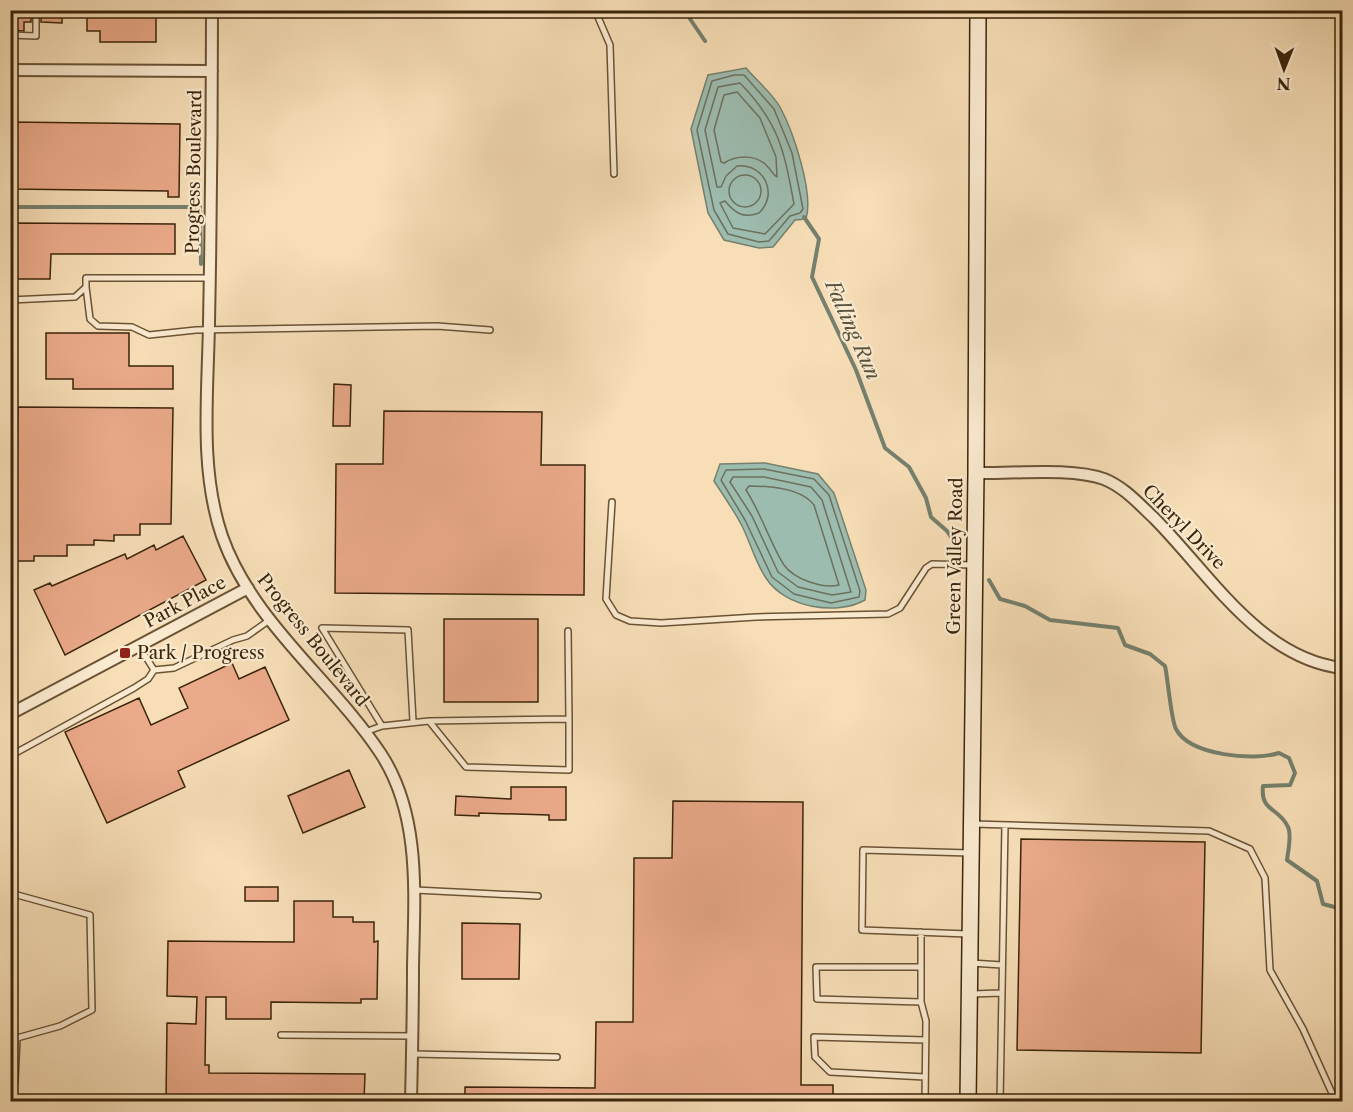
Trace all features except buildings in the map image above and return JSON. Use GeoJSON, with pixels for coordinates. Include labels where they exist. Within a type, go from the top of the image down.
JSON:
{"type":"FeatureCollection","features":[{"type":"Feature","properties":{"kind":"street","name":"Progress Boulevard"},"geometry":{"type":"LineString","coordinates":[[212,10],[208,440],[213,497],[225,543],[248,588],[382,755],[399,791],[409,829],[413,890],[411,1101]]}},
{"type":"Feature","properties":{"kind":"street","name":"Green Valley Road"},"geometry":{"type":"LineString","coordinates":[[968,1101],[976,473],[978,10]]}},
{"type":"Feature","properties":{"kind":"street"},"geometry":{"type":"LineString","coordinates":[[10,70],[212,71]]}},
{"type":"Feature","properties":{"kind":"street","name":"Cheryl Drive"},"geometry":{"type":"LineString","coordinates":[[976,473],[1081,474],[1103,479],[1125,490],[1185,549],[1228,599],[1265,635],[1295,654],[1327,666],[1342,668]]}},
{"type":"Feature","properties":{"kind":"street","name":"Park Place"},"geometry":{"type":"LineString","coordinates":[[10,714],[248,588]]}},
{"type":"Feature","properties":{"kind":"lane"},"geometry":{"type":"LineString","coordinates":[[10,35],[36,36],[36,10]]}},
{"type":"Feature","properties":{"kind":"lane"},"geometry":{"type":"LineString","coordinates":[[595,10],[610,45],[614,174]]}},
{"type":"Feature","properties":{"kind":"lane"},"geometry":{"type":"LineString","coordinates":[[210,278],[86,278],[90,319],[98,326],[132,327],[149,335],[209,331],[436,326],[490,330]]}},
{"type":"Feature","properties":{"kind":"lane"},"geometry":{"type":"LineString","coordinates":[[10,300],[75,297],[87,287]]}},
{"type":"Feature","properties":{"kind":"lane"},"geometry":{"type":"LineString","coordinates":[[612,502],[606,599],[616,615],[645,624],[707,622],[756,617],[888,614],[900,608],[926,568],[932,564],[975,565]]}},
{"type":"Feature","properties":{"kind":"lane"},"geometry":{"type":"LineString","coordinates":[[154,670],[174,668],[247,636],[271,619]]}},
{"type":"Feature","properties":{"kind":"lane"},"geometry":{"type":"LineString","coordinates":[[382,726],[322,628],[408,630],[413,721]]}},
{"type":"Feature","properties":{"kind":"lane"},"geometry":{"type":"LineString","coordinates":[[429,721],[466,766],[569,770],[568,631]]}},
{"type":"Feature","properties":{"kind":"lane"},"geometry":{"type":"LineString","coordinates":[[139,646],[154,670]]}},
{"type":"Feature","properties":{"kind":"lane"},"geometry":{"type":"LineString","coordinates":[[12,753],[134,688],[148,679],[154,670]]}},
{"type":"Feature","properties":{"kind":"lane"},"geometry":{"type":"LineString","coordinates":[[364,732],[382,726],[413,721],[568,720]]}},
{"type":"Feature","properties":{"kind":"lane"},"geometry":{"type":"LineString","coordinates":[[971,824],[1209,831],[1250,849],[1265,878],[1270,970],[1303,1029],[1336,1101]]}},
{"type":"Feature","properties":{"kind":"lane"},"geometry":{"type":"LineString","coordinates":[[1000,1101],[1005,825]]}},
{"type":"Feature","properties":{"kind":"lane"},"geometry":{"type":"LineString","coordinates":[[970,934],[862,930],[863,850],[971,853]]}},
{"type":"Feature","properties":{"kind":"lane"},"geometry":{"type":"LineString","coordinates":[[413,890],[538,896]]}},
{"type":"Feature","properties":{"kind":"lane"},"geometry":{"type":"LineString","coordinates":[[10,893],[90,915],[92,1010],[60,1026],[17,1038],[15,1081],[10,1081]]}},
{"type":"Feature","properties":{"kind":"lane"},"geometry":{"type":"LineString","coordinates":[[921,932],[921,1002],[926,1021],[925,1101]]}},
{"type":"Feature","properties":{"kind":"lane"},"geometry":{"type":"LineString","coordinates":[[969,963],[1002,965]]}},
{"type":"Feature","properties":{"kind":"lane"},"geometry":{"type":"LineString","coordinates":[[921,967],[816,967],[817,999],[921,1002]]}},
{"type":"Feature","properties":{"kind":"lane"},"geometry":{"type":"LineString","coordinates":[[970,994],[1001,993]]}},
{"type":"Feature","properties":{"kind":"lane"},"geometry":{"type":"LineString","coordinates":[[281,1035],[412,1036]]}},
{"type":"Feature","properties":{"kind":"lane"},"geometry":{"type":"LineString","coordinates":[[925,1077],[836,1075],[819,1064],[815,1057],[814,1038],[926,1040]]}},
{"type":"Feature","properties":{"kind":"lane"},"geometry":{"type":"LineString","coordinates":[[412,1054],[557,1057]]}},
{"type":"Feature","properties":{"kind":"water"},"geometry":{"type":"Polygon","coordinates":[[[746,68],[780,107],[796,146],[805,178],[808,208],[806,219],[795,220],[773,247],[759,248],[724,240],[708,213],[691,129],[708,75],[746,68]]]}},
{"type":"Feature","properties":{"kind":"water"},"geometry":{"type":"Polygon","coordinates":[[[765,463],[818,474],[834,493],[866,590],[865,600],[840,608],[812,606],[786,596],[766,578],[741,524],[714,481],[720,464],[765,463]]]}},
{"type":"Feature","properties":{"kind":"waterway","name":"Falling Run"},"geometry":{"type":"LineString","coordinates":[[684,10],[705,41]]}},
{"type":"Feature","properties":{"kind":"waterway"},"geometry":{"type":"LineString","coordinates":[[10,207],[200,207],[201,264]]}},
{"type":"Feature","properties":{"kind":"waterway","name":"Falling Run"},"geometry":{"type":"LineString","coordinates":[[804,217],[819,239],[812,277],[856,370],[885,448],[909,467],[926,498],[931,517],[947,531],[961,552]]}},
{"type":"Feature","properties":{"kind":"waterway","name":"Falling Run"},"geometry":{"type":"LineString","coordinates":[[989,580],[1000,599],[1025,606],[1050,620],[1118,628],[1125,645],[1150,654],[1165,666],[1174,724],[1183,738],[1208,751],[1240,756],[1279,753],[1289,758],[1295,773],[1290,785],[1263,786],[1264,801],[1288,827],[1290,839],[1287,860],[1317,881],[1323,904],[1342,909]]}},
{"type":"Feature","properties":{"kind":"place","name":"Park / Progress"},"geometry":{"type":"Point","coordinates":[125,653]}}]}
